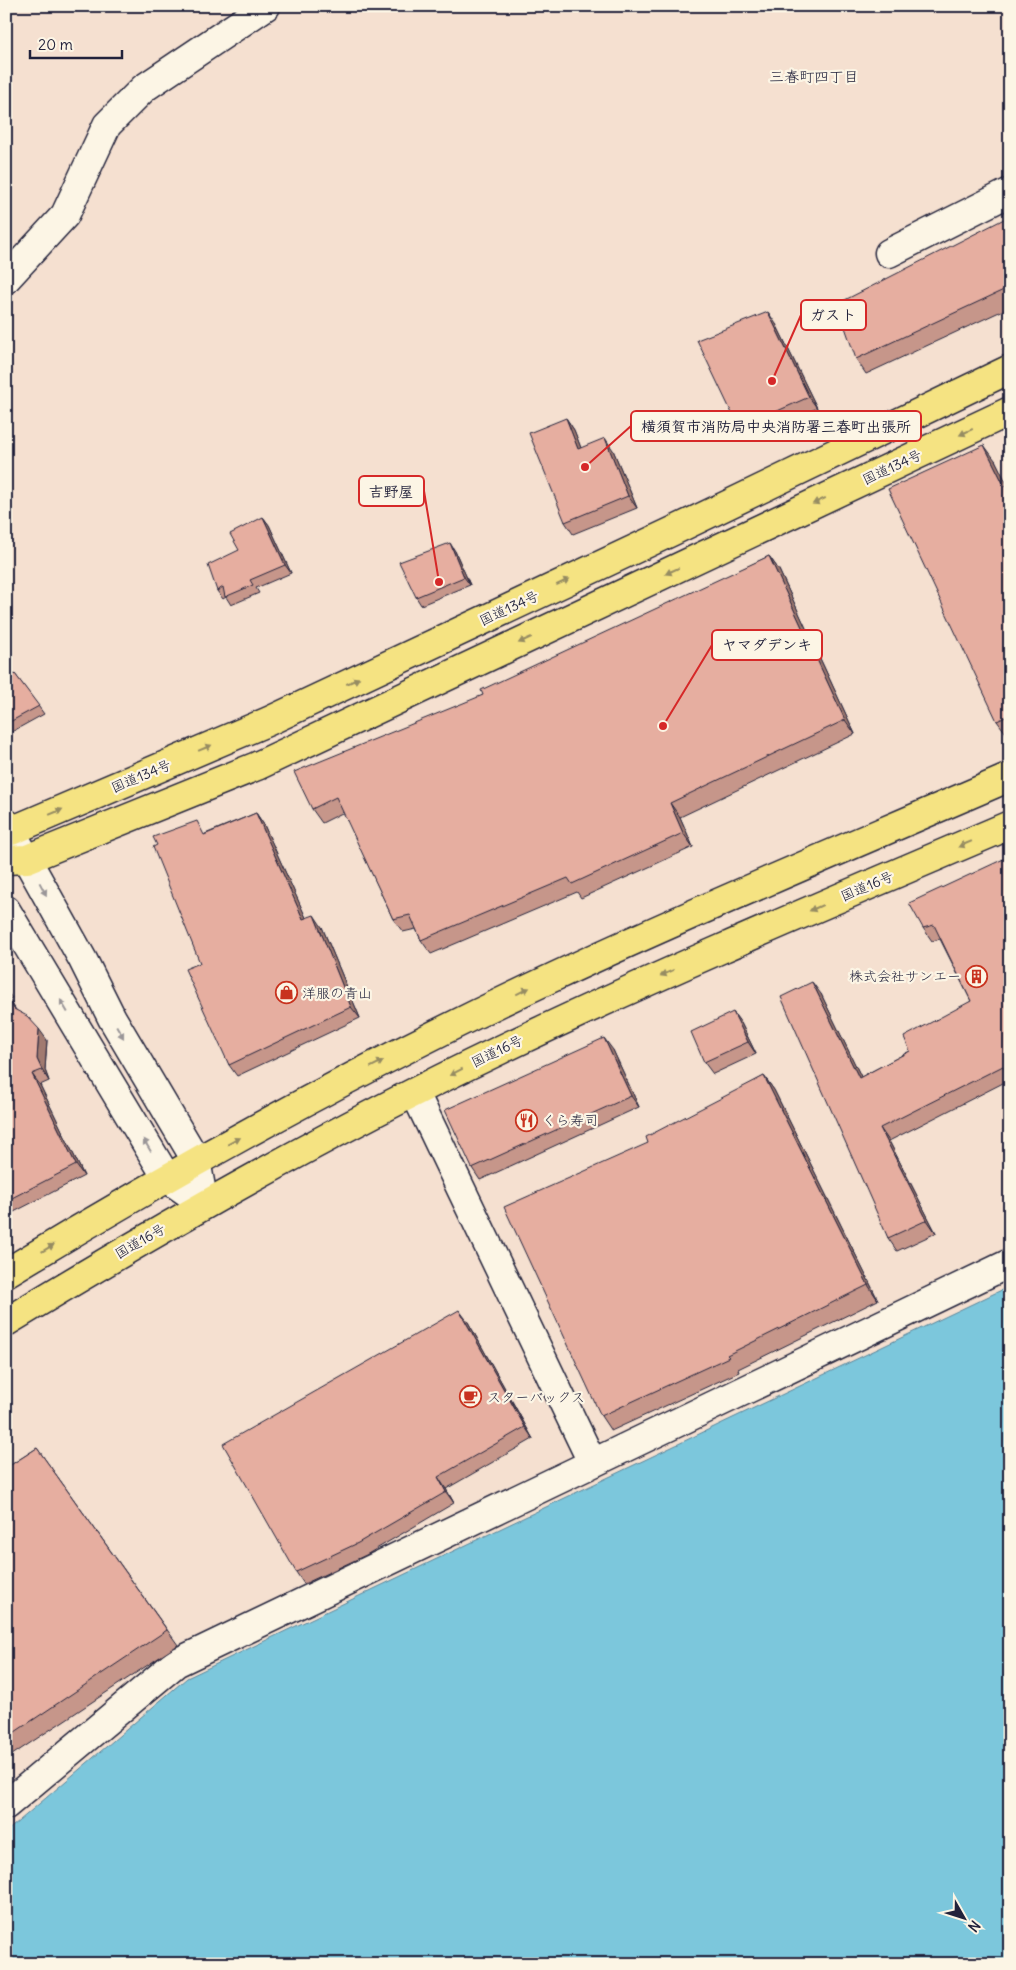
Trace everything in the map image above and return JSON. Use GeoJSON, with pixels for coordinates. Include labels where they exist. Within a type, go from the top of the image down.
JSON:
{"type":"FeatureCollection","features":[{"type":"Feature","properties":{"kind":"highway","name":"国道134号"},"geometry":{"type":"LineString","coordinates":[[9,827],[269,721],[688,524],[1010,369]]}},
{"type":"Feature","properties":{"kind":"highway","name":"国道134号"},"geometry":{"type":"LineString","coordinates":[[17,859],[257,766],[1010,411]]}},
{"type":"Feature","properties":{"kind":"highway"},"geometry":{"type":"LineString","coordinates":[[6,1273],[196,1160],[366,1070],[554,976],[1010,777]]}},
{"type":"Feature","properties":{"kind":"highway","name":"国道16号"},"geometry":{"type":"LineString","coordinates":[[6,1322],[204,1204],[498,1051],[622,993],[1010,824]]}},
{"type":"Feature","properties":{"kind":"street"},"geometry":{"type":"LineString","coordinates":[[6,280],[64,215],[107,125],[144,88],[266,6]]}},
{"type":"Feature","properties":{"kind":"street"},"geometry":{"type":"LineString","coordinates":[[890,253],[1010,192]]}},
{"type":"Feature","properties":{"kind":"street"},"geometry":{"type":"LineString","coordinates":[[9,827],[17,859],[196,1160],[204,1204]]}},
{"type":"Feature","properties":{"kind":"street"},"geometry":{"type":"LineString","coordinates":[[6,910],[167,1178],[204,1204]]}},
{"type":"Feature","properties":{"kind":"street"},"geometry":{"type":"LineString","coordinates":[[416,1092],[592,1462]]}},
{"type":"Feature","properties":{"kind":"street"},"geometry":{"type":"LineString","coordinates":[[6,1805],[176,1663],[1010,1263]]}},
{"type":"Feature","properties":{"kind":"water"},"geometry":{"type":"Polygon","coordinates":[[[1010,1286],[1010,1964],[6,1964],[6,1832],[187,1678],[1010,1286]]]}},
{"type":"Feature","properties":{"kind":"building"},"geometry":{"type":"Polygon","coordinates":[[[1010,216],[1010,287],[856,359],[837,304],[1010,216]]]}},
{"type":"Feature","properties":{"kind":"building"},"geometry":{"type":"Polygon","coordinates":[[[768,312],[809,397],[739,428],[697,340],[768,312]]]}},
{"type":"Feature","properties":{"kind":"building"},"geometry":{"type":"Polygon","coordinates":[[[566,418],[578,449],[605,438],[628,496],[565,522],[529,433],[566,418]]]}},
{"type":"Feature","properties":{"kind":"building"},"geometry":{"type":"Polygon","coordinates":[[[984,445],[1005,487],[1010,484],[1010,715],[997,721],[888,489],[984,445]]]}},
{"type":"Feature","properties":{"kind":"building"},"geometry":{"type":"Polygon","coordinates":[[[263,517],[285,565],[250,580],[253,585],[225,597],[223,587],[217,591],[208,565],[239,550],[230,534],[263,517]]]}},
{"type":"Feature","properties":{"kind":"building"},"geometry":{"type":"Polygon","coordinates":[[[450,543],[464,577],[416,597],[399,562],[450,543]]]}},
{"type":"Feature","properties":{"kind":"building"},"geometry":{"type":"Polygon","coordinates":[[[769,556],[845,720],[670,803],[683,833],[572,884],[568,878],[421,940],[410,915],[393,919],[336,797],[312,809],[294,772],[483,695],[481,690],[769,556]]]}},
{"type":"Feature","properties":{"kind":"building"},"geometry":{"type":"Polygon","coordinates":[[[15,674],[39,706],[6,724],[6,679],[15,674]]]}},
{"type":"Feature","properties":{"kind":"building"},"geometry":{"type":"Polygon","coordinates":[[[256,813],[303,919],[314,915],[351,1007],[229,1065],[185,969],[200,963],[153,847],[157,845],[153,837],[197,821],[204,835],[256,813]]]}},
{"type":"Feature","properties":{"kind":"building"},"geometry":{"type":"Polygon","coordinates":[[[1010,856],[1010,1081],[1003,1066],[880,1128],[927,1220],[888,1238],[781,997],[812,982],[859,1078],[910,1051],[904,1037],[971,1001],[934,925],[923,928],[909,903],[1010,856]]]}},
{"type":"Feature","properties":{"kind":"building"},"geometry":{"type":"Polygon","coordinates":[[[6,996],[14,1009],[27,1016],[39,1029],[37,1059],[42,1070],[32,1074],[76,1165],[6,1201],[7,1072],[6,996]]]}},
{"type":"Feature","properties":{"kind":"building"},"geometry":{"type":"Polygon","coordinates":[[[733,1012],[748,1042],[704,1062],[691,1032],[733,1012]]]}},
{"type":"Feature","properties":{"kind":"building"},"geometry":{"type":"Polygon","coordinates":[[[604,1038],[631,1096],[472,1168],[445,1110],[604,1038]]]}},
{"type":"Feature","properties":{"kind":"building"},"geometry":{"type":"Polygon","coordinates":[[[764,1076],[868,1285],[727,1355],[729,1357],[601,1416],[504,1207],[648,1143],[646,1137],[764,1076]]]}},
{"type":"Feature","properties":{"kind":"building"},"geometry":{"type":"Polygon","coordinates":[[[459,1310],[525,1427],[438,1477],[446,1492],[358,1543],[296,1572],[223,1444],[459,1310]]]}},
{"type":"Feature","properties":{"kind":"building"},"geometry":{"type":"Polygon","coordinates":[[[37,1448],[167,1630],[6,1738],[6,1468],[37,1448]]]}},
{"type":"Feature","properties":{"kind":"place","name":"ガスト"},"geometry":{"type":"Point","coordinates":[772,381]}},
{"type":"Feature","properties":{"kind":"place","name":"横須賀市消防局中央消防署三春町出張所"},"geometry":{"type":"Point","coordinates":[585,467]}},
{"type":"Feature","properties":{"kind":"place","name":"吉野屋"},"geometry":{"type":"Point","coordinates":[439,582]}},
{"type":"Feature","properties":{"kind":"place","name":"ヤマダデンキ"},"geometry":{"type":"Point","coordinates":[663,726]}},
{"type":"Feature","properties":{"kind":"place","name":"株式会社サンエー"},"geometry":{"type":"Point","coordinates":[977,976]}},
{"type":"Feature","properties":{"kind":"place","name":"洋服の青山"},"geometry":{"type":"Point","coordinates":[286,993]}},
{"type":"Feature","properties":{"kind":"place","name":"くら寿司"},"geometry":{"type":"Point","coordinates":[526,1120]}},
{"type":"Feature","properties":{"kind":"place","name":"スターバックス"},"geometry":{"type":"Point","coordinates":[471,1397]}},
{"type":"Feature","properties":{"kind":"district","name":"三春町四丁目"},"geometry":{"type":"Point","coordinates":[814,77]}}]}
